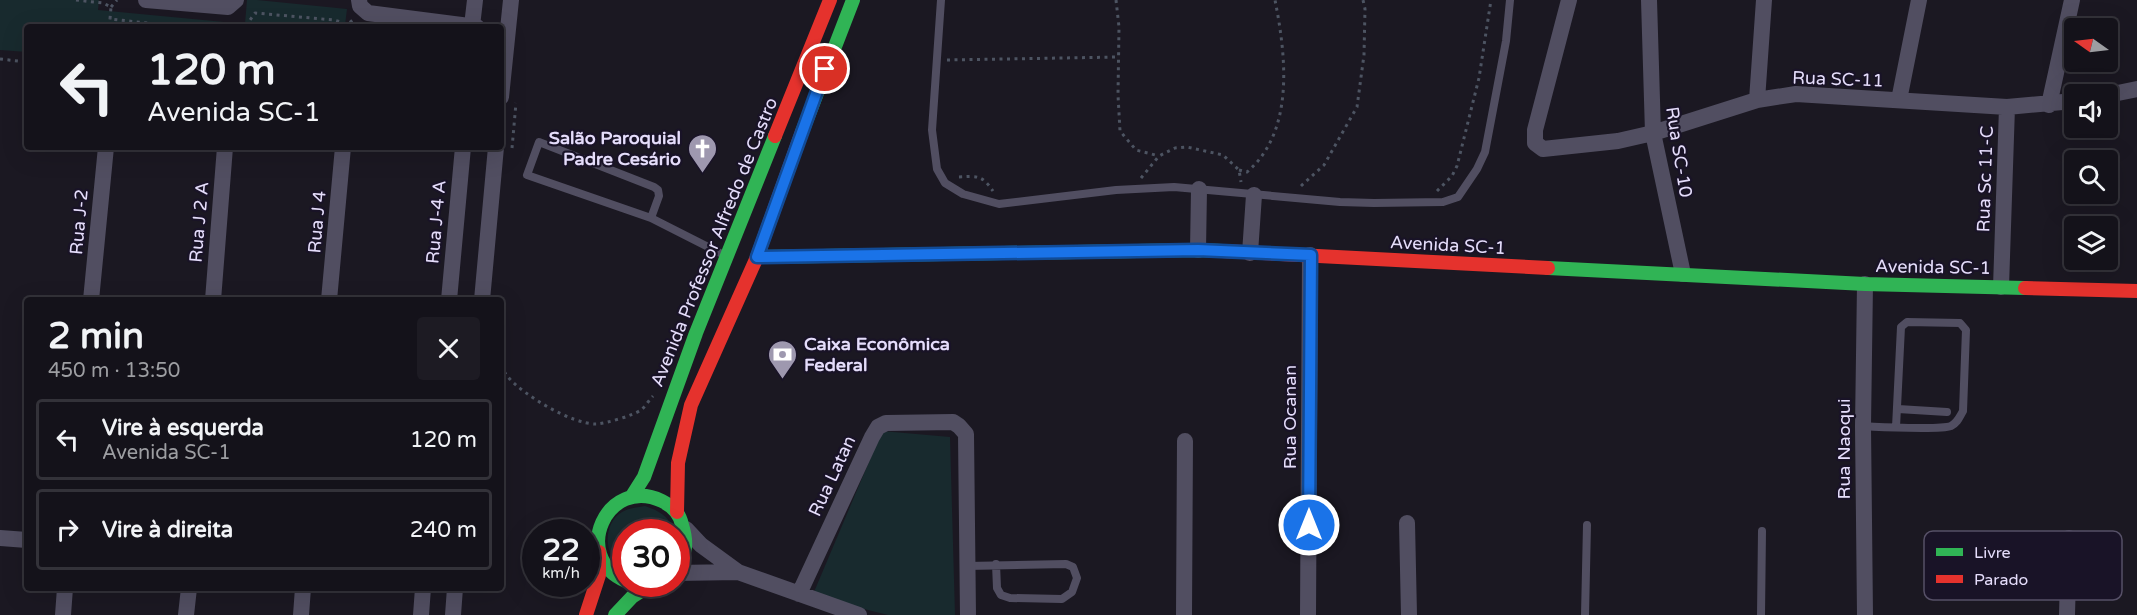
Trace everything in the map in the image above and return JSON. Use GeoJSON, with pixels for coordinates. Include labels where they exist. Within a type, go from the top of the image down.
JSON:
{"type":"FeatureCollection","features":[{"type":"Feature","properties":{"kind":"main road","name":"Avenida Professor Alfredo de Castro"},"geometry":{"type":"LineString","coordinates":[[632,496],[644,477],[696,333],[830,0]]}},
{"type":"Feature","properties":{"kind":"main road"},"geometry":{"type":"LineString","coordinates":[[677,512],[678,463],[691,405],[757,257],[818,88],[853,0]]}},
{"type":"Feature","properties":{"kind":"main road","name":"Avenida SC-1"},"geometry":{"type":"LineString","coordinates":[[757,257],[1198,250],[1865,284],[2137,291]]}},
{"type":"Feature","properties":{"kind":"main road"},"geometry":{"type":"LineString","coordinates":[[600,526],[604,516],[612,507],[632,496],[648,496],[664,501],[677,512],[680,519]]}},
{"type":"Feature","properties":{"kind":"main road"},"geometry":{"type":"LineString","coordinates":[[600,554],[606,567],[612,573]]}},
{"type":"Feature","properties":{"kind":"main road"},"geometry":{"type":"LineString","coordinates":[[586,615],[592,597]]}},
{"type":"Feature","properties":{"kind":"main road"},"geometry":{"type":"LineString","coordinates":[[615,615],[632,597]]}},
{"type":"Feature","properties":{"kind":"street"},"geometry":{"type":"LineString","coordinates":[[146,0],[228,7],[236,0]]}},
{"type":"Feature","properties":{"kind":"street"},"geometry":{"type":"LineString","coordinates":[[359,0],[360,6],[368,13],[451,24]]}},
{"type":"Feature","properties":{"kind":"street"},"geometry":{"type":"LineString","coordinates":[[474,24],[475,0]]}},
{"type":"Feature","properties":{"kind":"street"},"geometry":{"type":"LineString","coordinates":[[505,32],[511,0]]}},
{"type":"Feature","properties":{"kind":"street","name":"Rua SC-11"},"geometry":{"type":"LineString","coordinates":[[1569,0],[1535,130],[1536,146],[1543,149],[1551,150],[1618,141],[1653,133],[1757,100],[1796,94],[2007,107],[2064,103]]}},
{"type":"Feature","properties":{"kind":"street","name":"Rua SC-10"},"geometry":{"type":"LineString","coordinates":[[1649,0],[1653,133],[1683,274]]}},
{"type":"Feature","properties":{"kind":"street"},"geometry":{"type":"LineString","coordinates":[[1757,100],[1764,0]]}},
{"type":"Feature","properties":{"kind":"street"},"geometry":{"type":"LineString","coordinates":[[1899,100],[1920,0]]}},
{"type":"Feature","properties":{"kind":"street"},"geometry":{"type":"LineString","coordinates":[[2049,105],[2072,0]]}},
{"type":"Feature","properties":{"kind":"street"},"geometry":{"type":"LineString","coordinates":[[2118,93],[2137,89]]}},
{"type":"Feature","properties":{"kind":"street","name":"Rua Sc 11-C"},"geometry":{"type":"LineString","coordinates":[[2001,287],[2007,107]]}},
{"type":"Feature","properties":{"kind":"street","name":"Rua J-2"},"geometry":{"type":"LineString","coordinates":[[91,297],[106,150]]}},
{"type":"Feature","properties":{"kind":"street","name":"Rua J 2 A"},"geometry":{"type":"LineString","coordinates":[[213,297],[225,150]]}},
{"type":"Feature","properties":{"kind":"street","name":"Rua J 4"},"geometry":{"type":"LineString","coordinates":[[329,297],[343,150]]}},
{"type":"Feature","properties":{"kind":"street","name":"Rua J-4 A"},"geometry":{"type":"LineString","coordinates":[[449,297],[463,150]]}},
{"type":"Feature","properties":{"kind":"street"},"geometry":{"type":"LineString","coordinates":[[482,297],[496,150]]}},
{"type":"Feature","properties":{"kind":"street"},"geometry":{"type":"LineString","coordinates":[[1198,250],[1199,189]]}},
{"type":"Feature","properties":{"kind":"street"},"geometry":{"type":"LineString","coordinates":[[1248,190],[1251,253]]}},
{"type":"Feature","properties":{"kind":"street","name":"Rua Ocanan"},"geometry":{"type":"LineString","coordinates":[[1308,615],[1311,255]]}},
{"type":"Feature","properties":{"kind":"street","name":"Rua Naoqui"},"geometry":{"type":"LineString","coordinates":[[1865,284],[1863,426],[1865,615]]}},
{"type":"Feature","properties":{"kind":"street","name":"Rua Latan"},"geometry":{"type":"LineString","coordinates":[[799,594],[878,427],[886,423],[953,422],[966,434],[968,615]]}},
{"type":"Feature","properties":{"kind":"street"},"geometry":{"type":"LineString","coordinates":[[1184,615],[1185,441]]}},
{"type":"Feature","properties":{"kind":"street"},"geometry":{"type":"LineString","coordinates":[[1407,523],[1409,615]]}},
{"type":"Feature","properties":{"kind":"street"},"geometry":{"type":"LineString","coordinates":[[690,534],[738,572],[859,615]]}},
{"type":"Feature","properties":{"kind":"street"},"geometry":{"type":"LineString","coordinates":[[0,538],[24,540]]}},
{"type":"Feature","properties":{"kind":"street"},"geometry":{"type":"LineString","coordinates":[[690,573],[738,572]]}},
{"type":"Feature","properties":{"kind":"street"},"geometry":{"type":"LineString","coordinates":[[63,615],[65,591]]}},
{"type":"Feature","properties":{"kind":"street"},"geometry":{"type":"LineString","coordinates":[[186,615],[189,591]]}},
{"type":"Feature","properties":{"kind":"street"},"geometry":{"type":"LineString","coordinates":[[301,615],[303,591]]}},
{"type":"Feature","properties":{"kind":"street"},"geometry":{"type":"LineString","coordinates":[[421,615],[423,591]]}},
{"type":"Feature","properties":{"kind":"street"},"geometry":{"type":"LineString","coordinates":[[453,615],[455,591]]}},
{"type":"Feature","properties":{"kind":"street"},"geometry":{"type":"LineString","coordinates":[[2067,600],[2067,615]]}},
{"type":"Feature","properties":{"kind":"lane"},"geometry":{"type":"LineString","coordinates":[[941,0],[932,130],[937,169],[945,183],[963,194],[999,204],[1116,190],[1174,187],[1248,190],[1374,204],[1443,201],[1458,197],[1477,170],[1485,152],[1506,41],[1510,0]]}},
{"type":"Feature","properties":{"kind":"lane"},"geometry":{"type":"LineString","coordinates":[[651,218],[658,196],[658,190],[654,187],[539,142],[527,175],[651,218],[727,256]]}},
{"type":"Feature","properties":{"kind":"lane"},"geometry":{"type":"LineString","coordinates":[[1863,426],[1896,427],[1948,427],[1958,422],[1962,411],[1966,330],[1960,323],[1907,322],[1901,327],[1896,427]]}},
{"type":"Feature","properties":{"kind":"lane"},"geometry":{"type":"LineString","coordinates":[[1898,409],[1947,412]]}},
{"type":"Feature","properties":{"kind":"lane"},"geometry":{"type":"LineString","coordinates":[[1586,615],[1587,525]]}},
{"type":"Feature","properties":{"kind":"lane"},"geometry":{"type":"LineString","coordinates":[[1761,615],[1762,531]]}},
{"type":"Feature","properties":{"kind":"lane"},"geometry":{"type":"LineString","coordinates":[[966,566],[996,564],[1066,564],[1073,567],[1077,578],[1072,592],[1062,599],[1010,598],[1001,595],[997,588],[996,564]]}},
{"type":"Feature","properties":{"kind":"path"},"geometry":{"type":"LineString","coordinates":[[76,0],[103,3],[111,7]]}},
{"type":"Feature","properties":{"kind":"path"},"geometry":{"type":"LineString","coordinates":[[109,24],[111,7],[117,0]]}},
{"type":"Feature","properties":{"kind":"path"},"geometry":{"type":"LineString","coordinates":[[1116,0],[1119,27],[1120,131],[1136,150],[1159,156]]}},
{"type":"Feature","properties":{"kind":"path"},"geometry":{"type":"LineString","coordinates":[[1239,170],[1247,172],[1254,165],[1276,133],[1281,112],[1280,27],[1275,0]]}},
{"type":"Feature","properties":{"kind":"path"},"geometry":{"type":"LineString","coordinates":[[1295,191],[1324,165],[1357,107],[1364,55],[1365,9],[1363,0]]}},
{"type":"Feature","properties":{"kind":"path"},"geometry":{"type":"LineString","coordinates":[[1434,194],[1445,185],[1457,166],[1479,78],[1491,0]]}},
{"type":"Feature","properties":{"kind":"path"},"geometry":{"type":"LineString","coordinates":[[249,24],[255,13],[334,20],[342,24]]}},
{"type":"Feature","properties":{"kind":"path"},"geometry":{"type":"LineString","coordinates":[[110,19],[156,24]]}},
{"type":"Feature","properties":{"kind":"path"},"geometry":{"type":"LineString","coordinates":[[947,66],[947,60],[1119,57]]}},
{"type":"Feature","properties":{"kind":"path"},"geometry":{"type":"LineString","coordinates":[[0,59],[24,62]]}},
{"type":"Feature","properties":{"kind":"path"},"geometry":{"type":"LineString","coordinates":[[1139,180],[1159,156],[1175,148],[1187,147],[1223,156],[1239,170],[1248,190]]}},
{"type":"Feature","properties":{"kind":"path"},"geometry":{"type":"LineString","coordinates":[[952,175],[981,178],[998,194]]}},
{"type":"Feature","properties":{"kind":"path"},"geometry":{"type":"LineString","coordinates":[[504,371],[507,377],[527,394],[580,422],[604,423],[641,410],[655,393]]}},
{"type":"Feature","properties":{"kind":"shaded area"},"geometry":{"type":"Polygon","coordinates":[[[0,0],[99,0],[98,10],[245,24],[24,24],[24,52],[0,50],[0,0]]]}},
{"type":"Feature","properties":{"kind":"shaded area"},"geometry":{"type":"Polygon","coordinates":[[[247,0],[347,9],[345,24],[245,24],[247,0]]]}},
{"type":"Feature","properties":{"kind":"shaded area"},"geometry":{"type":"Polygon","coordinates":[[[882,431],[950,437],[955,615],[888,615],[814,592],[882,431]]]}},
{"type":"Feature","properties":{"kind":"shaded area"},"geometry":{"type":"Polygon","coordinates":[[[645,506],[667,519],[614,519],[622,512],[645,506]]]}},
{"type":"Feature","properties":{"kind":"shaded area"},"geometry":{"type":"Polygon","coordinates":[[[612,523],[612,557],[608,542],[612,523]]]}},
{"type":"Feature","properties":{"kind":"traffic: fast"},"geometry":{"type":"LineString","coordinates":[[802,132],[853,0]]}},
{"type":"Feature","properties":{"kind":"traffic: fast"},"geometry":{"type":"LineString","coordinates":[[632,496],[644,477],[696,333],[775,136]]}},
{"type":"Feature","properties":{"kind":"traffic: fast"},"geometry":{"type":"LineString","coordinates":[[757,257],[1222,251]]}},
{"type":"Feature","properties":{"kind":"traffic: fast"},"geometry":{"type":"LineString","coordinates":[[1548,268],[1865,284],[2025,288]]}},
{"type":"Feature","properties":{"kind":"traffic: fast"},"geometry":{"type":"LineString","coordinates":[[612,572],[600,555],[598,538],[602,522],[612,509],[625,499],[642,496],[662,501],[672,508],[680,519]]}},
{"type":"Feature","properties":{"kind":"traffic: fast"},"geometry":{"type":"LineString","coordinates":[[615,615],[632,597]]}},
{"type":"Feature","properties":{"kind":"traffic: jam"},"geometry":{"type":"LineString","coordinates":[[775,136],[830,0]]}},
{"type":"Feature","properties":{"kind":"traffic: jam"},"geometry":{"type":"LineString","coordinates":[[677,512],[678,463],[691,405],[757,257],[802,132]]}},
{"type":"Feature","properties":{"kind":"traffic: jam"},"geometry":{"type":"LineString","coordinates":[[1222,251],[1548,268]]}},
{"type":"Feature","properties":{"kind":"traffic: jam"},"geometry":{"type":"LineString","coordinates":[[2025,288],[2137,291]]}},
{"type":"Feature","properties":{"kind":"traffic: jam"},"geometry":{"type":"LineString","coordinates":[[586,615],[592,597]]}},
{"type":"Feature","properties":{"kind":"place","name":"Salão Paroquial Padre Cesário"},"geometry":{"type":"Point","coordinates":[702,174]}},
{"type":"Feature","properties":{"kind":"place","name":"Caixa Econômica Federal"},"geometry":{"type":"Point","coordinates":[783,380]}},
{"type":"Feature","properties":{"kind":"route"},"geometry":{"type":"LineString","coordinates":[[825,69],[757,257],[1198,250],[1311,255],[1309,525]]}}]}
